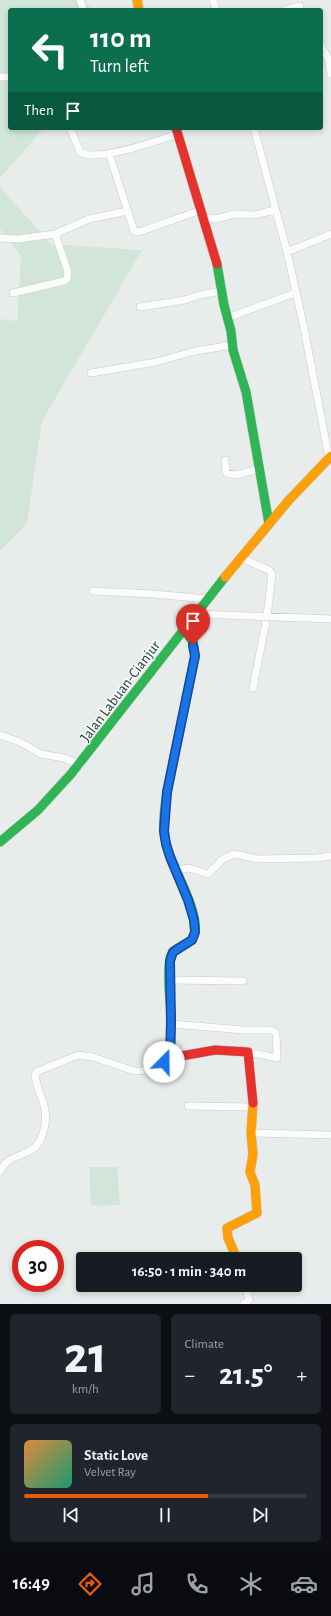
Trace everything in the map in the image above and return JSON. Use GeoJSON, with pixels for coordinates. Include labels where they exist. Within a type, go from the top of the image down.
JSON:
{"type":"FeatureCollection","features":[{"type":"Feature","properties":{"kind":"main road"},"geometry":{"type":"LineString","coordinates":[[177,131],[216,261],[233,345],[246,392],[258,469],[269,524]]}},
{"type":"Feature","properties":{"kind":"main road","name":"Jalan Labuan-Cianjur"},"geometry":{"type":"LineString","coordinates":[[0,842],[37,812],[81,765],[184,629],[241,558],[269,524],[330,457]]}},
{"type":"Feature","properties":{"kind":"main road"},"geometry":{"type":"LineString","coordinates":[[184,629],[193,642],[195,656],[167,792],[164,818],[166,844],[188,900],[194,920],[195,932],[192,940],[173,952],[170,961],[170,1058],[215,1050],[248,1052],[253,1107],[251,1134],[254,1154],[250,1172],[255,1185],[257,1213],[227,1228],[228,1238],[234,1252]]}},
{"type":"Feature","properties":{"kind":"street"},"geometry":{"type":"LineString","coordinates":[[291,8],[301,5]]}},
{"type":"Feature","properties":{"kind":"street"},"geometry":{"type":"LineString","coordinates":[[323,49],[328,58],[331,74]]}},
{"type":"Feature","properties":{"kind":"street"},"geometry":{"type":"LineString","coordinates":[[71,130],[76,146],[80,152],[84,155],[94,156],[137,147],[177,131]]}},
{"type":"Feature","properties":{"kind":"street"},"geometry":{"type":"LineString","coordinates":[[255,130],[287,252],[330,457]]}},
{"type":"Feature","properties":{"kind":"street"},"geometry":{"type":"LineString","coordinates":[[109,153],[134,231],[138,232],[200,210]]}},
{"type":"Feature","properties":{"kind":"street"},"geometry":{"type":"LineString","coordinates":[[204,223],[210,218],[215,219],[235,214],[254,215],[275,210]]}},
{"type":"Feature","properties":{"kind":"street"},"geometry":{"type":"LineString","coordinates":[[0,238],[18,239],[55,234],[89,219],[128,211]]}},
{"type":"Feature","properties":{"kind":"street"},"geometry":{"type":"LineString","coordinates":[[13,293],[64,281],[67,278],[68,272],[55,234]]}},
{"type":"Feature","properties":{"kind":"street"},"geometry":{"type":"LineString","coordinates":[[287,252],[331,234]]}},
{"type":"Feature","properties":{"kind":"street"},"geometry":{"type":"LineString","coordinates":[[140,307],[186,300],[199,295],[222,291]]}},
{"type":"Feature","properties":{"kind":"street"},"geometry":{"type":"LineString","coordinates":[[227,318],[295,293]]}},
{"type":"Feature","properties":{"kind":"street"},"geometry":{"type":"LineString","coordinates":[[91,374],[156,362],[195,350],[233,345]]}},
{"type":"Feature","properties":{"kind":"street"},"geometry":{"type":"LineString","coordinates":[[225,460],[226,473],[236,475],[258,469]]}},
{"type":"Feature","properties":{"kind":"street"},"geometry":{"type":"LineString","coordinates":[[241,558],[272,573],[268,616],[254,688]]}},
{"type":"Feature","properties":{"kind":"street"},"geometry":{"type":"LineString","coordinates":[[93,591],[208,599]]}},
{"type":"Feature","properties":{"kind":"street"},"geometry":{"type":"LineString","coordinates":[[197,614],[331,619]]}},
{"type":"Feature","properties":{"kind":"street"},"geometry":{"type":"LineString","coordinates":[[0,735],[20,742],[41,754],[64,758],[81,765]]}},
{"type":"Feature","properties":{"kind":"street"},"geometry":{"type":"LineString","coordinates":[[176,870],[189,868],[208,874],[223,858],[234,854],[258,859],[317,858],[331,856]]}},
{"type":"Feature","properties":{"kind":"street"},"geometry":{"type":"LineString","coordinates":[[170,980],[243,981]]}},
{"type":"Feature","properties":{"kind":"street"},"geometry":{"type":"LineString","coordinates":[[171,1024],[244,1030],[271,1030],[276,1033],[277,1058],[248,1052]]}},
{"type":"Feature","properties":{"kind":"street"},"geometry":{"type":"LineString","coordinates":[[0,1172],[3,1165],[8,1160],[26,1154],[32,1150],[40,1141],[43,1133],[46,1115],[43,1101],[34,1080],[36,1072],[78,1056],[93,1057],[131,1071],[140,1071],[158,1067],[170,1058]]}},
{"type":"Feature","properties":{"kind":"street"},"geometry":{"type":"LineString","coordinates":[[188,1106],[253,1107]]}},
{"type":"Feature","properties":{"kind":"street"},"geometry":{"type":"LineString","coordinates":[[251,1134],[331,1135]]}},
{"type":"Feature","properties":{"kind":"street"},"geometry":{"type":"LineString","coordinates":[[244,1304],[249,1300],[247,1292]]}},
{"type":"Feature","properties":{"kind":"green space"},"geometry":{"type":"Polygon","coordinates":[[[0,0],[81,0],[91,8],[8,8],[8,130],[42,130],[0,178],[0,0]]]}},
{"type":"Feature","properties":{"kind":"green space"},"geometry":{"type":"Polygon","coordinates":[[[0,187],[51,244],[142,250],[42,421],[27,524],[0,551],[0,319],[17,321],[21,256],[0,229],[0,187]]]}},
{"type":"Feature","properties":{"kind":"green space"},"geometry":{"type":"Polygon","coordinates":[[[89,1167],[117,1167],[120,1205],[91,1206],[89,1167]]]}},
{"type":"Feature","properties":{"kind":"traffic: fast"},"geometry":{"type":"LineString","coordinates":[[217,264],[224,305],[231,331],[233,350],[246,392],[269,524]]}},
{"type":"Feature","properties":{"kind":"traffic: fast"},"geometry":{"type":"LineString","coordinates":[[0,842],[38,810],[71,774],[225,577]]}},
{"type":"Feature","properties":{"kind":"traffic: fast"},"geometry":{"type":"LineString","coordinates":[[171,1013],[169,982],[170,958],[175,950],[192,939],[195,931],[192,908],[171,858],[164,833],[164,815],[167,795],[195,656],[193,642],[184,629]]}},
{"type":"Feature","properties":{"kind":"traffic: slow"},"geometry":{"type":"LineString","coordinates":[[137,0],[139,8]]}},
{"type":"Feature","properties":{"kind":"traffic: slow"},"geometry":{"type":"LineString","coordinates":[[225,577],[289,500],[331,456]]}},
{"type":"Feature","properties":{"kind":"traffic: slow"},"geometry":{"type":"LineString","coordinates":[[234,1252],[228,1238],[227,1228],[257,1213],[255,1185],[250,1172],[253,1154],[251,1133],[253,1103]]}},
{"type":"Feature","properties":{"kind":"traffic: jam"},"geometry":{"type":"LineString","coordinates":[[177,130],[217,264]]}},
{"type":"Feature","properties":{"kind":"traffic: jam"},"geometry":{"type":"LineString","coordinates":[[171,1013],[170,1058],[215,1050],[248,1052],[253,1103]]}},
{"type":"Feature","properties":{"kind":"route"},"geometry":{"type":"LineString","coordinates":[[164,1062],[170,1058],[170,961],[173,952],[192,940],[195,932],[194,920],[188,900],[170,857],[164,831],[167,792],[195,656],[193,645]]}}]}
